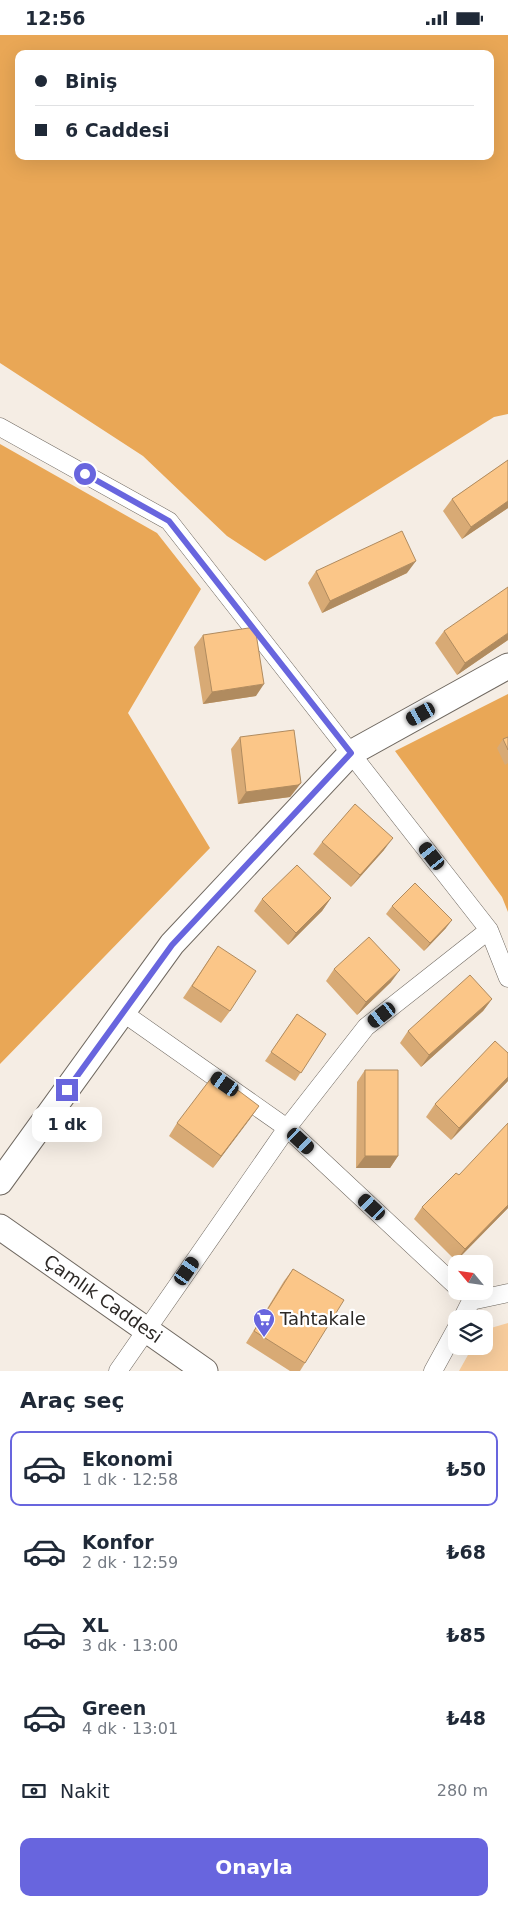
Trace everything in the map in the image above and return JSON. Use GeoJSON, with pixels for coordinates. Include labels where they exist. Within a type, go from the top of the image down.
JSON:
{"type":"FeatureCollection","features":[{"type":"Feature","properties":{"kind":"street"},"geometry":{"type":"LineString","coordinates":[[0,427],[169,521],[489,930],[508,978]]}},
{"type":"Feature","properties":{"kind":"street"},"geometry":{"type":"LineString","coordinates":[[0,1182],[172,945],[351,753],[508,666]]}},
{"type":"Feature","properties":{"kind":"street"},"geometry":{"type":"LineString","coordinates":[[118,1371],[287,1128],[366,1027],[489,930]]}},
{"type":"Feature","properties":{"kind":"street"},"geometry":{"type":"LineString","coordinates":[[122,1012],[287,1128],[448,1279]]}},
{"type":"Feature","properties":{"kind":"street","name":"Çamlık Caddesi"},"geometry":{"type":"LineString","coordinates":[[0,1227],[205,1371]]}},
{"type":"Feature","properties":{"kind":"street"},"geometry":{"type":"LineString","coordinates":[[493,1294],[508,1293]]}},
{"type":"Feature","properties":{"kind":"street"},"geometry":{"type":"LineString","coordinates":[[433,1371],[448,1344]]}},
{"type":"Feature","properties":{"kind":"shaded area"},"geometry":{"type":"Polygon","coordinates":[[[0,35],[508,35],[508,414],[494,417],[265,561],[227,536],[143,456],[0,363],[0,35]]]}},
{"type":"Feature","properties":{"kind":"shaded area"},"geometry":{"type":"Polygon","coordinates":[[[0,444],[157,533],[201,589],[128,713],[210,848],[0,1064],[0,444]]]}},
{"type":"Feature","properties":{"kind":"shaded area"},"geometry":{"type":"Polygon","coordinates":[[[508,694],[508,912],[502,897],[395,751],[508,694]]]}},
{"type":"Feature","properties":{"kind":"shaded area"},"geometry":{"type":"Polygon","coordinates":[[[508,1323],[508,1371],[459,1371],[468,1355],[493,1355],[493,1327],[508,1323]]]}},
{"type":"Feature","properties":{"kind":"building"},"geometry":{"type":"Polygon","coordinates":[[[508,460],[508,501],[471,527],[452,499],[508,460]]]}},
{"type":"Feature","properties":{"kind":"building"},"geometry":{"type":"Polygon","coordinates":[[[402,531],[416,561],[330,601],[316,571],[402,531]]]}},
{"type":"Feature","properties":{"kind":"building"},"geometry":{"type":"Polygon","coordinates":[[[508,587],[508,633],[465,663],[444,631],[508,587]]]}},
{"type":"Feature","properties":{"kind":"building"},"geometry":{"type":"Polygon","coordinates":[[[255,627],[264,684],[212,692],[203,635],[255,627]]]}},
{"type":"Feature","properties":{"kind":"building"},"geometry":{"type":"Polygon","coordinates":[[[294,730],[301,783],[246,792],[240,737],[294,730]]]}},
{"type":"Feature","properties":{"kind":"building"},"geometry":{"type":"Polygon","coordinates":[[[508,737],[508,750],[503,739],[508,737]]]}},
{"type":"Feature","properties":{"kind":"building"},"geometry":{"type":"Polygon","coordinates":[[[355,804],[393,838],[360,875],[322,842],[355,804]]]}},
{"type":"Feature","properties":{"kind":"building"},"geometry":{"type":"Polygon","coordinates":[[[297,865],[331,898],[296,933],[262,899],[297,865]]]}},
{"type":"Feature","properties":{"kind":"building"},"geometry":{"type":"Polygon","coordinates":[[[415,883],[452,920],[430,943],[392,906],[415,883]]]}},
{"type":"Feature","properties":{"kind":"building"},"geometry":{"type":"Polygon","coordinates":[[[369,937],[400,970],[366,1002],[334,969],[369,937]]]}},
{"type":"Feature","properties":{"kind":"building"},"geometry":{"type":"Polygon","coordinates":[[[218,946],[256,971],[230,1011],[192,986],[218,946]]]}},
{"type":"Feature","properties":{"kind":"building"},"geometry":{"type":"Polygon","coordinates":[[[470,975],[492,999],[429,1055],[408,1031],[470,975]]]}},
{"type":"Feature","properties":{"kind":"building"},"geometry":{"type":"Polygon","coordinates":[[[297,1014],[326,1034],[301,1073],[271,1052],[297,1014]]]}},
{"type":"Feature","properties":{"kind":"building"},"geometry":{"type":"Polygon","coordinates":[[[495,1041],[508,1053],[508,1077],[459,1128],[435,1104],[495,1041]]]}},
{"type":"Feature","properties":{"kind":"building"},"geometry":{"type":"Polygon","coordinates":[[[365,1070],[398,1070],[398,1156],[365,1156],[365,1070]]]}},
{"type":"Feature","properties":{"kind":"building"},"geometry":{"type":"Polygon","coordinates":[[[215,1073],[259,1106],[221,1156],[177,1123],[215,1073]]]}},
{"type":"Feature","properties":{"kind":"building"},"geometry":{"type":"Polygon","coordinates":[[[508,1123],[508,1205],[465,1249],[422,1207],[456,1173],[459,1175],[508,1123]]]}},
{"type":"Feature","properties":{"kind":"building"},"geometry":{"type":"Polygon","coordinates":[[[293,1269],[344,1300],[305,1363],[254,1331],[293,1269]]]}},
{"type":"Feature","properties":{"kind":"place","name":"Tahtakale"},"geometry":{"type":"Point","coordinates":[264,1338]}},
{"type":"Feature","properties":{"kind":"route"},"geometry":{"type":"LineString","coordinates":[[67,1090],[172,945],[351,753],[169,521],[85,474]]}}]}
